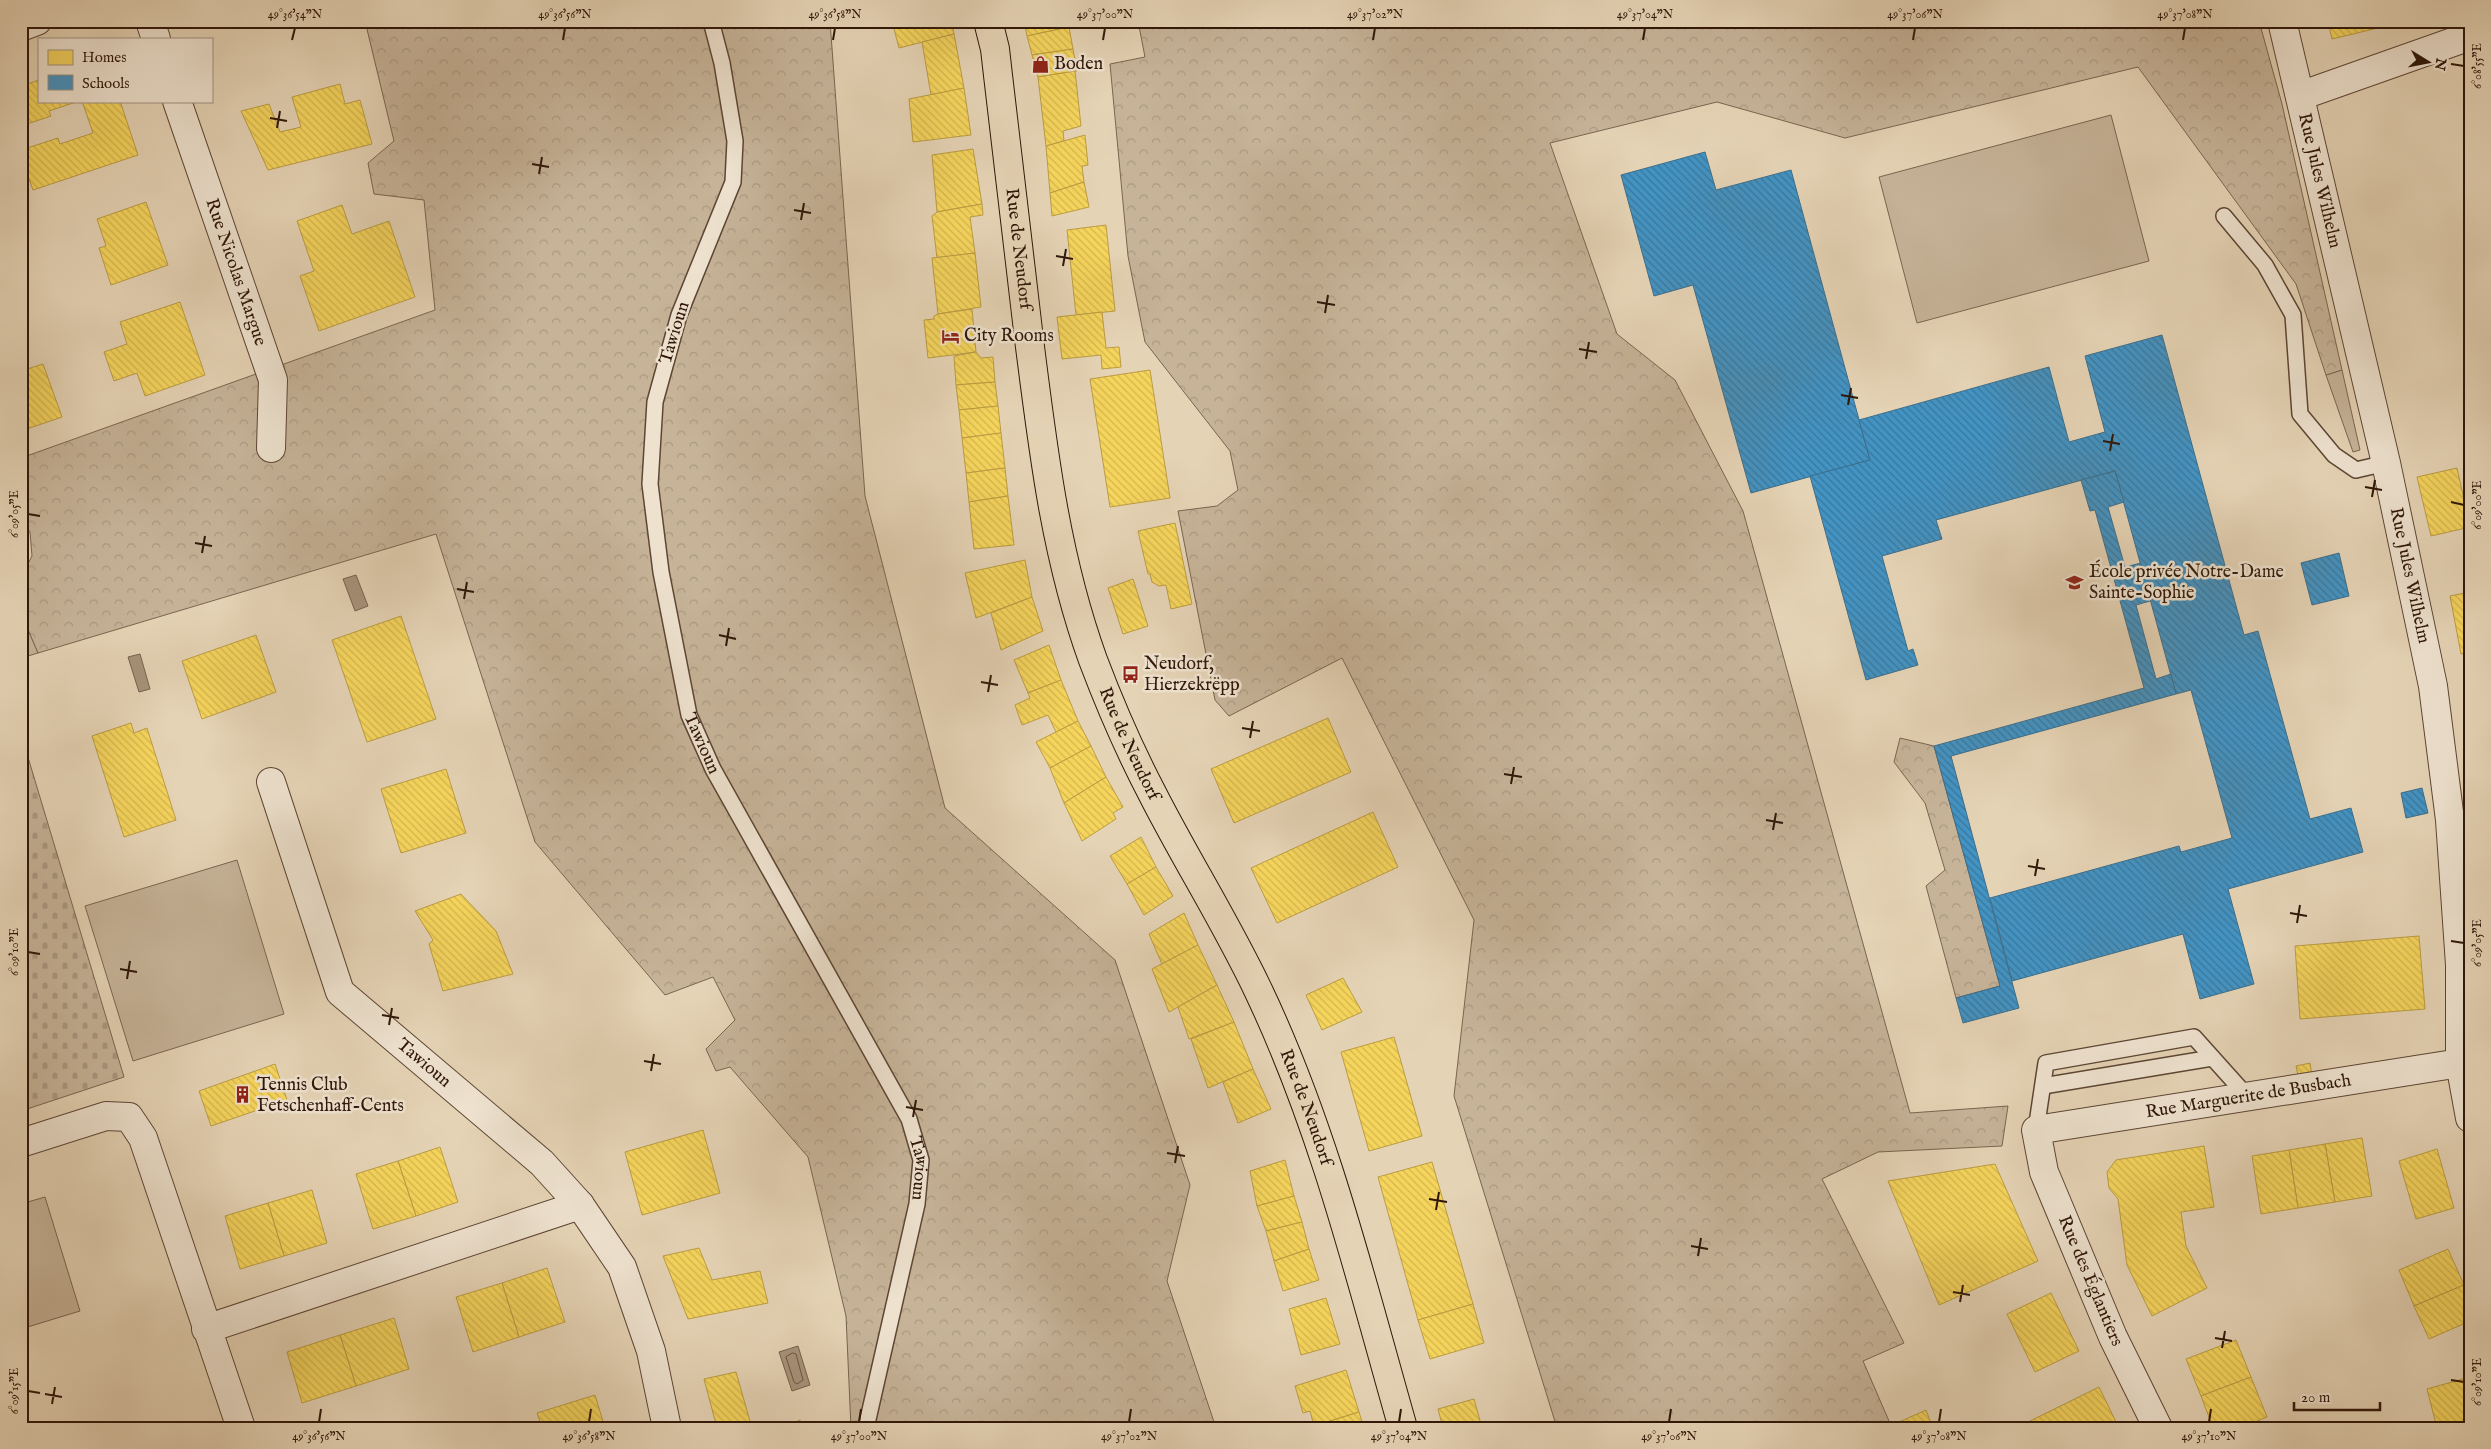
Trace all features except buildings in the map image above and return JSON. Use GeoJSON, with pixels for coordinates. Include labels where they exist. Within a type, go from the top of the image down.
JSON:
{"type":"FeatureCollection","features":[{"type":"Feature","properties":{"kind":"main road","name":"Rue de Neudorf"},"geometry":{"type":"LineString","coordinates":[[988,21],[995,50],[1046,477],[1065,571],[1094,660],[1128,742],[1152,794],[1232,938],[1260,993],[1298,1083],[1335,1190],[1403,1428]]}},
{"type":"Feature","properties":{"kind":"street"},"geometry":{"type":"LineString","coordinates":[[21,26],[37,21]]}},
{"type":"Feature","properties":{"kind":"street"},"geometry":{"type":"LineString","coordinates":[[150,21],[156,38]]}},
{"type":"Feature","properties":{"kind":"street","name":"Rue Jules Wilhelm"},"geometry":{"type":"LineString","coordinates":[[2282,21],[2386,463],[2433,686],[2450,820],[2460,965],[2460,1064],[2470,1118]]}},
{"type":"Feature","properties":{"kind":"street","name":"Rue Jules Wilhelm"},"geometry":{"type":"LineString","coordinates":[[2300,96],[2470,36]]}},
{"type":"Feature","properties":{"kind":"street","name":"Rue Nicolas Margue"},"geometry":{"type":"LineString","coordinates":[[178,102],[273,380],[270,448]]}},
{"type":"Feature","properties":{"kind":"street","name":"Tawioun"},"geometry":{"type":"LineString","coordinates":[[271,782],[340,992],[542,1163],[580,1205],[622,1267],[651,1351],[667,1428]]}},
{"type":"Feature","properties":{"kind":"street","name":"Rue Marguerite de Busbach"},"geometry":{"type":"LineString","coordinates":[[2036,1130],[2246,1095],[2290,1091],[2460,1064]]}},
{"type":"Feature","properties":{"kind":"street"},"geometry":{"type":"LineString","coordinates":[[21,1143],[106,1116],[129,1117],[143,1138],[241,1428]]}},
{"type":"Feature","properties":{"kind":"street","name":"Rue des Églantiers"},"geometry":{"type":"LineString","coordinates":[[2036,1130],[2044,1172],[2113,1337],[2158,1428]]}},
{"type":"Feature","properties":{"kind":"street"},"geometry":{"type":"LineString","coordinates":[[206,1329],[580,1205]]}},
{"type":"Feature","properties":{"kind":"lane","name":"Tawioun"},"geometry":{"type":"LineString","coordinates":[[711,21],[722,63],[735,141],[732,182],[679,315],[655,402],[650,484],[661,572],[689,715],[713,769],[909,1119],[921,1160],[918,1204],[866,1428]]}},
{"type":"Feature","properties":{"kind":"lane"},"geometry":{"type":"LineString","coordinates":[[2224,216],[2264,265],[2293,315],[2300,414],[2334,454],[2356,470],[2386,463]]}},
{"type":"Feature","properties":{"kind":"lane"},"geometry":{"type":"LineString","coordinates":[[2036,1130],[2046,1063],[2194,1038],[2246,1095]]}},
{"type":"Feature","properties":{"kind":"lane"},"geometry":{"type":"LineString","coordinates":[[2043,1086],[2212,1058]]}},
{"type":"Feature","properties":{"kind":"green space"},"geometry":{"type":"Polygon","coordinates":[[[365,21],[830,21],[865,496],[945,808],[1115,960],[1190,1185],[1167,1281],[1216,1428],[851,1428],[846,1316],[808,1157],[730,1067],[716,1071],[706,1049],[735,1020],[713,977],[665,995],[535,842],[436,534],[38,653],[21,613],[21,577],[32,556],[30,532],[21,521],[21,458],[435,310],[424,200],[374,194],[368,163],[394,141],[365,21]]]}},
{"type":"Feature","properties":{"kind":"green space"},"geometry":{"type":"Polygon","coordinates":[[[1138,21],[2259,21],[2282,104],[2342,370],[2326,375],[2296,284],[2138,67],[1845,138],[1717,102],[1550,143],[1617,334],[1675,380],[1743,511],[1910,1113],[2008,1106],[2002,1146],[1878,1152],[1822,1179],[1904,1343],[1863,1361],[1892,1428],[1557,1428],[1454,1096],[1474,920],[1342,658],[1229,716],[1215,700],[1178,511],[1217,506],[1238,490],[1230,451],[1145,342],[1128,256],[1110,64],[1145,57],[1138,21]]]}},
{"type":"Feature","properties":{"kind":"green space"},"geometry":{"type":"Polygon","coordinates":[[[2111,115],[2149,261],[1917,323],[1879,177],[2111,115]]]}},
{"type":"Feature","properties":{"kind":"green space"},"geometry":{"type":"Polygon","coordinates":[[[2342,370],[2360,450],[2353,452],[2326,375],[2342,370]]]}},
{"type":"Feature","properties":{"kind":"green space"},"geometry":{"type":"Polygon","coordinates":[[[21,613],[38,653],[21,658],[21,613]]]}},
{"type":"Feature","properties":{"kind":"green space"},"geometry":{"type":"Polygon","coordinates":[[[21,734],[124,1077],[21,1111],[21,734]]]}},
{"type":"Feature","properties":{"kind":"green space"},"geometry":{"type":"Polygon","coordinates":[[[1900,738],[1934,746],[2000,986],[1956,998],[1926,886],[1945,870],[1925,803],[1894,762],[1900,738]]]}},
{"type":"Feature","properties":{"kind":"green space"},"geometry":{"type":"Polygon","coordinates":[[[237,860],[284,1014],[133,1061],[85,906],[237,860]]]}},
{"type":"Feature","properties":{"kind":"green space"},"geometry":{"type":"Polygon","coordinates":[[[45,1197],[80,1311],[21,1329],[21,1204],[45,1197]]]}},
{"type":"Feature","properties":{"kind":"water"},"geometry":{"type":"Polygon","coordinates":[[[356,575],[368,606],[355,611],[343,579],[356,575]]]}},
{"type":"Feature","properties":{"kind":"water"},"geometry":{"type":"Polygon","coordinates":[[[140,654],[150,689],[139,692],[128,657],[140,654]]]}},
{"type":"Feature","properties":{"kind":"water"},"geometry":{"type":"Polygon","coordinates":[[[798,1346],[810,1385],[792,1391],[779,1352],[798,1346]]]}},
{"type":"Feature","properties":{"kind":"place","name":"Boden"},"geometry":{"type":"Point","coordinates":[1040,64]}},
{"type":"Feature","properties":{"kind":"place","name":"City Rooms"},"geometry":{"type":"Point","coordinates":[950,336]}},
{"type":"Feature","properties":{"kind":"place","name":"École privée Notre-Dame Sainte-Sophie"},"geometry":{"type":"Point","coordinates":[2075,582]}},
{"type":"Feature","properties":{"kind":"place","name":"Neudorf, Hierzekrëpp"},"geometry":{"type":"Point","coordinates":[1130,674]}},
{"type":"Feature","properties":{"kind":"place","name":"Tennis Club Fetschenhaff-Cents"},"geometry":{"type":"Point","coordinates":[243,1095]}}]}
